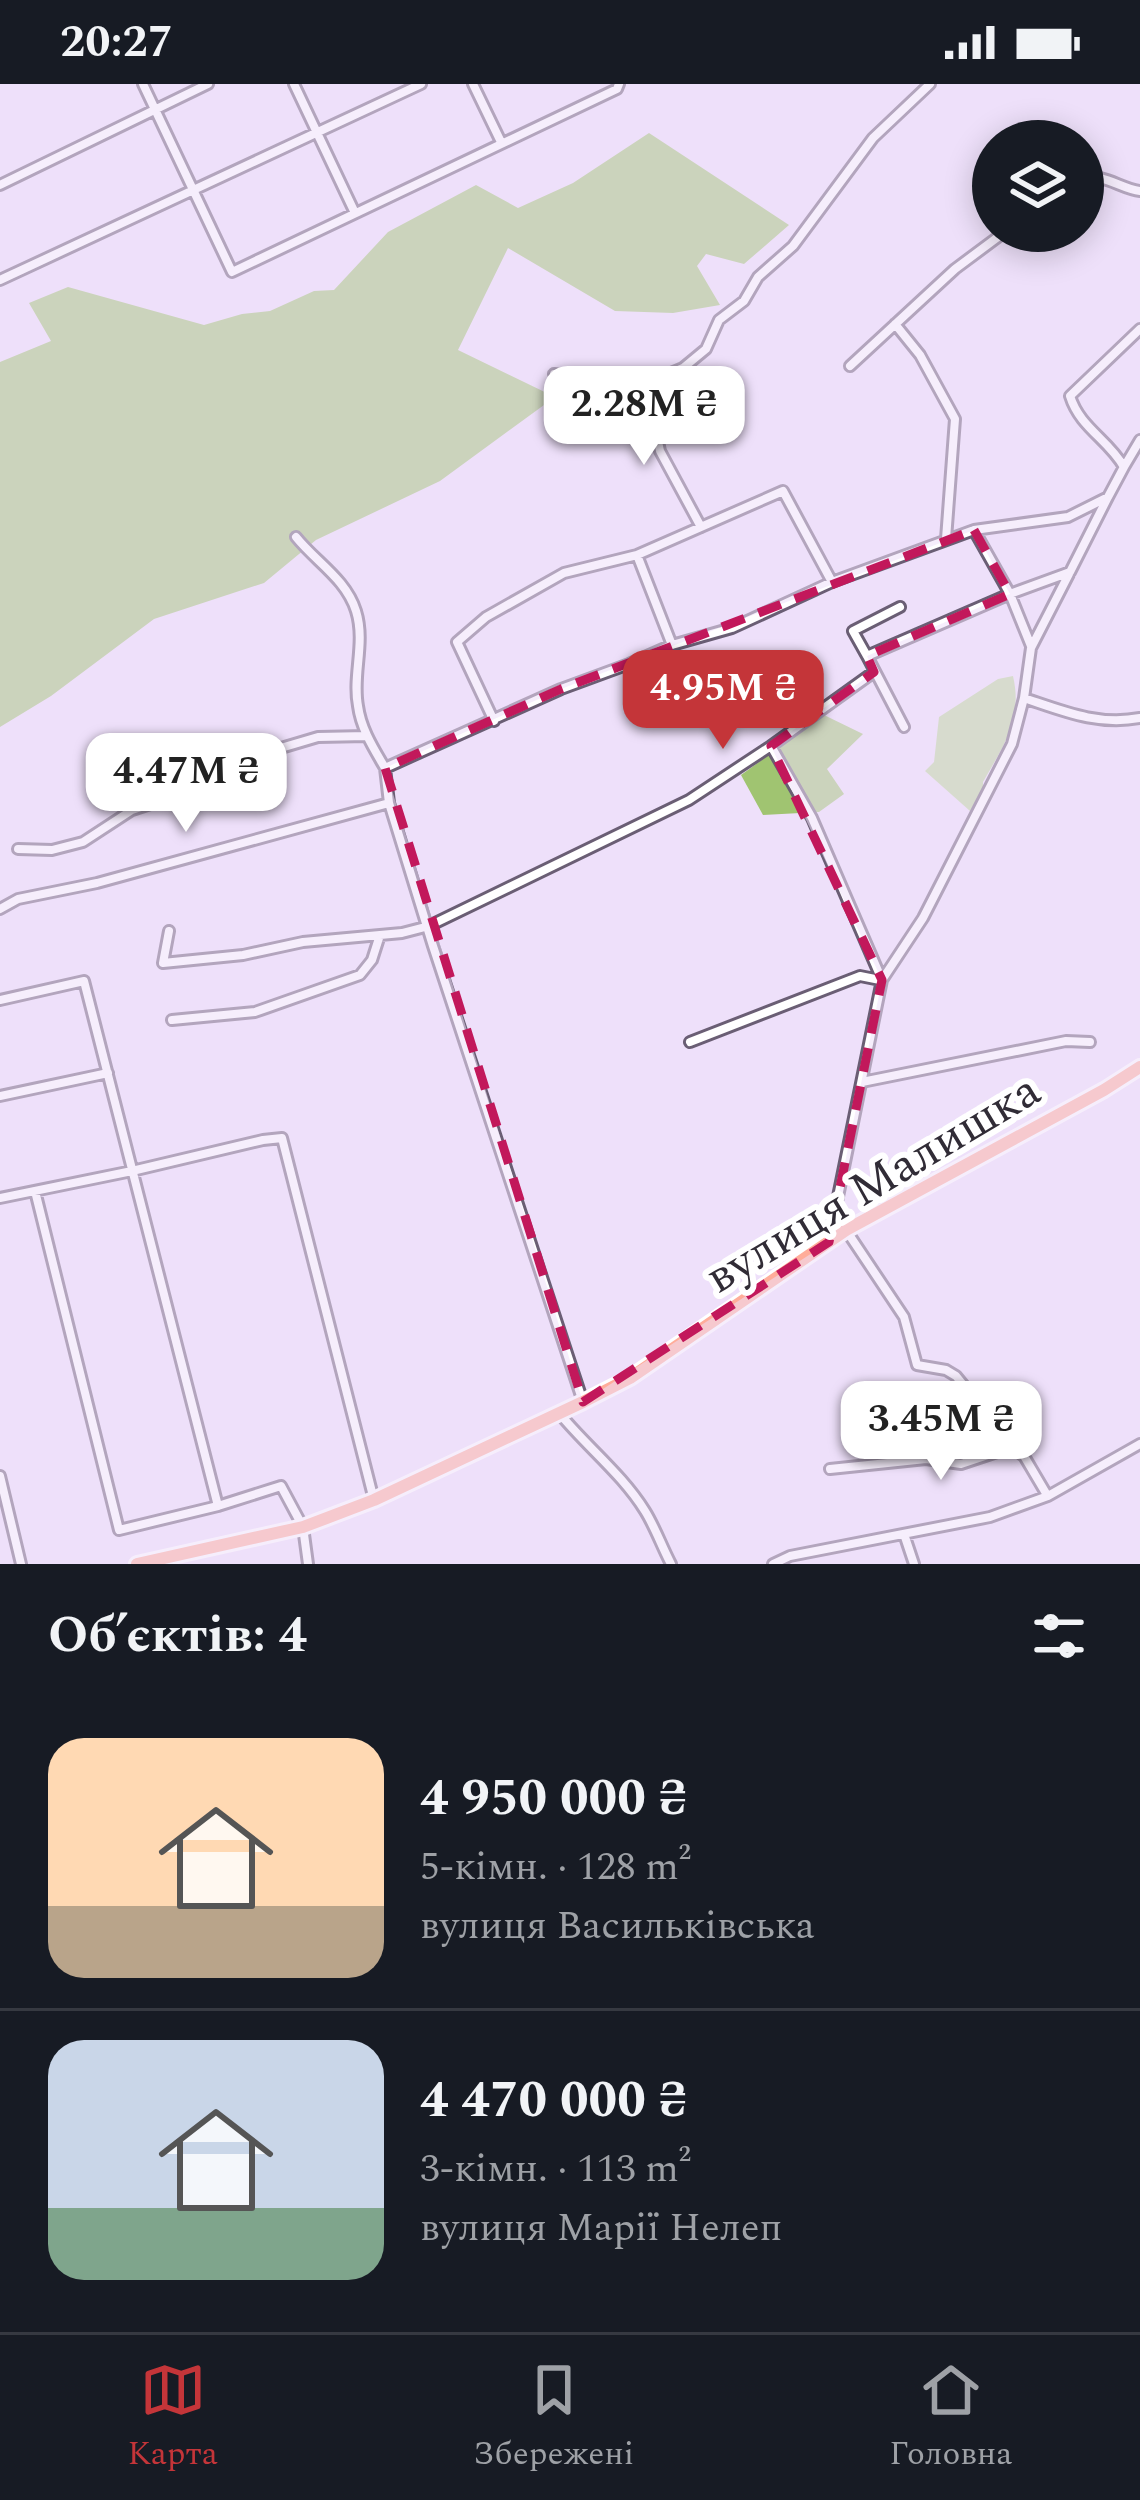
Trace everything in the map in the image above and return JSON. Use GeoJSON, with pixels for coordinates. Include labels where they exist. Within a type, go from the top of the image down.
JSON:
{"type":"FeatureCollection","features":[{"type":"Feature","properties":{"kind":"main road","name":"вулиця Малишка"},"geometry":{"type":"LineString","coordinates":[[137,1564],[303,1527],[374,1500],[583,1402],[631,1378],[846,1230],[1140,1067]]}},
{"type":"Feature","properties":{"kind":"street"},"geometry":{"type":"LineString","coordinates":[[143,84],[232,272],[617,89],[619,84]]}},
{"type":"Feature","properties":{"kind":"street"},"geometry":{"type":"LineString","coordinates":[[0,184],[208,84]]}},
{"type":"Feature","properties":{"kind":"street"},"geometry":{"type":"LineString","coordinates":[[294,84],[356,213]]}},
{"type":"Feature","properties":{"kind":"street"},"geometry":{"type":"LineString","coordinates":[[0,280],[421,84]]}},
{"type":"Feature","properties":{"kind":"street"},"geometry":{"type":"LineString","coordinates":[[473,84],[502,142]]}},
{"type":"Feature","properties":{"kind":"street"},"geometry":{"type":"LineString","coordinates":[[554,374],[632,384],[683,368],[706,349],[719,320],[793,246],[873,138],[931,84]]}},
{"type":"Feature","properties":{"kind":"street"},"geometry":{"type":"LineString","coordinates":[[1104,180],[1140,191]]}},
{"type":"Feature","properties":{"kind":"street"},"geometry":{"type":"LineString","coordinates":[[850,366],[978,252]]}},
{"type":"Feature","properties":{"kind":"street"},"geometry":{"type":"LineString","coordinates":[[895,324],[920,355],[955,419],[946,539]]}},
{"type":"Feature","properties":{"kind":"street"},"geometry":{"type":"LineString","coordinates":[[1124,467],[1076,413],[1070,396],[1140,329]]}},
{"type":"Feature","properties":{"kind":"street"},"geometry":{"type":"LineString","coordinates":[[632,384],[653,418],[660,451],[701,528]]}},
{"type":"Feature","properties":{"kind":"street"},"geometry":{"type":"LineString","coordinates":[[829,1242],[882,980],[923,918],[1012,744],[1031,648],[1140,440]]}},
{"type":"Feature","properties":{"kind":"street"},"geometry":{"type":"LineString","coordinates":[[494,721],[457,642],[486,616],[564,573],[637,555],[783,491],[832,582]]}},
{"type":"Feature","properties":{"kind":"street"},"geometry":{"type":"LineString","coordinates":[[385,768],[561,689],[672,644],[732,628],[832,582],[946,539],[974,530],[1068,517],[1108,497]]}},
{"type":"Feature","properties":{"kind":"street"},"geometry":{"type":"LineString","coordinates":[[974,530],[1010,594],[1031,648]]}},
{"type":"Feature","properties":{"kind":"street"},"geometry":{"type":"LineString","coordinates":[[296,537],[348,592],[357,614],[361,650],[358,706],[367,736],[385,768],[389,803],[583,1402]]}},
{"type":"Feature","properties":{"kind":"street"},"geometry":{"type":"LineString","coordinates":[[637,555],[672,644]]}},
{"type":"Feature","properties":{"kind":"street"},"geometry":{"type":"LineString","coordinates":[[867,656],[1070,572]]}},
{"type":"Feature","properties":{"kind":"street"},"geometry":{"type":"LineString","coordinates":[[901,607],[853,631],[904,727]]}},
{"type":"Feature","properties":{"kind":"street"},"geometry":{"type":"LineString","coordinates":[[169,931],[163,963],[428,926],[689,800],[874,673]]}},
{"type":"Feature","properties":{"kind":"street"},"geometry":{"type":"LineString","coordinates":[[1024,698],[1088,719],[1140,718]]}},
{"type":"Feature","properties":{"kind":"street"},"geometry":{"type":"LineString","coordinates":[[18,849],[52,850],[83,842],[132,810],[193,790],[254,756],[318,737],[367,736]]}},
{"type":"Feature","properties":{"kind":"street"},"geometry":{"type":"LineString","coordinates":[[771,746],[812,818],[882,980]]}},
{"type":"Feature","properties":{"kind":"street"},"geometry":{"type":"LineString","coordinates":[[0,909],[18,899],[98,883],[389,803]]}},
{"type":"Feature","properties":{"kind":"street"},"geometry":{"type":"LineString","coordinates":[[172,1020],[255,1012],[360,975],[372,960],[380,935]]}},
{"type":"Feature","properties":{"kind":"street"},"geometry":{"type":"LineString","coordinates":[[690,1042],[860,976],[882,980]]}},
{"type":"Feature","properties":{"kind":"street"},"geometry":{"type":"LineString","coordinates":[[0,1000],[84,981],[218,1506]]}},
{"type":"Feature","properties":{"kind":"street"},"geometry":{"type":"LineString","coordinates":[[860,1083],[1066,1041],[1090,1042]]}},
{"type":"Feature","properties":{"kind":"street"},"geometry":{"type":"LineString","coordinates":[[0,1096],[109,1073]]}},
{"type":"Feature","properties":{"kind":"street"},"geometry":{"type":"LineString","coordinates":[[0,1198],[282,1138],[374,1500]]}},
{"type":"Feature","properties":{"kind":"street"},"geometry":{"type":"LineString","coordinates":[[35,1191],[119,1530],[281,1486],[303,1527],[308,1564]]}},
{"type":"Feature","properties":{"kind":"street"},"geometry":{"type":"LineString","coordinates":[[846,1230],[904,1316],[917,1365],[956,1376],[1024,1456],[1048,1496]]}},
{"type":"Feature","properties":{"kind":"street"},"geometry":{"type":"LineString","coordinates":[[559,1413],[646,1512],[671,1564]]}},
{"type":"Feature","properties":{"kind":"street"},"geometry":{"type":"LineString","coordinates":[[772,1564],[790,1556],[990,1517],[1048,1496],[1140,1444]]}},
{"type":"Feature","properties":{"kind":"street"},"geometry":{"type":"LineString","coordinates":[[830,1469],[926,1459],[962,1464],[1004,1450],[1017,1451]]}},
{"type":"Feature","properties":{"kind":"street"},"geometry":{"type":"LineString","coordinates":[[0,1476],[21,1564]]}},
{"type":"Feature","properties":{"kind":"street"},"geometry":{"type":"LineString","coordinates":[[904,1534],[914,1564]]}},
{"type":"Feature","properties":{"kind":"highlighted area"},"geometry":{"type":"Polygon","coordinates":[[[974,530],[1010,594],[867,656],[874,672],[771,746],[882,980],[829,1242],[583,1402],[385,768],[561,689],[974,530]]]}},
{"type":"Feature","properties":{"kind":"green space"},"geometry":{"type":"Polygon","coordinates":[[[649,133],[789,225],[744,264],[706,254],[697,266],[720,305],[673,313],[615,311],[508,248],[458,350],[555,397],[440,481],[316,540],[264,583],[154,619],[51,696],[0,727],[0,362],[51,341],[29,303],[68,287],[204,325],[270,311],[314,291],[334,290],[388,232],[476,185],[518,208],[573,183],[649,133]]]}},
{"type":"Feature","properties":{"kind":"green space"},"geometry":{"type":"Polygon","coordinates":[[[1013,676],[1015,706],[1010,731],[970,811],[925,771],[934,762],[939,717],[998,679],[1013,676]]]}},
{"type":"Feature","properties":{"kind":"green space"},"geometry":{"type":"Polygon","coordinates":[[[824,715],[863,734],[827,769],[844,794],[819,812],[763,815],[741,775],[824,715]]]}}]}
